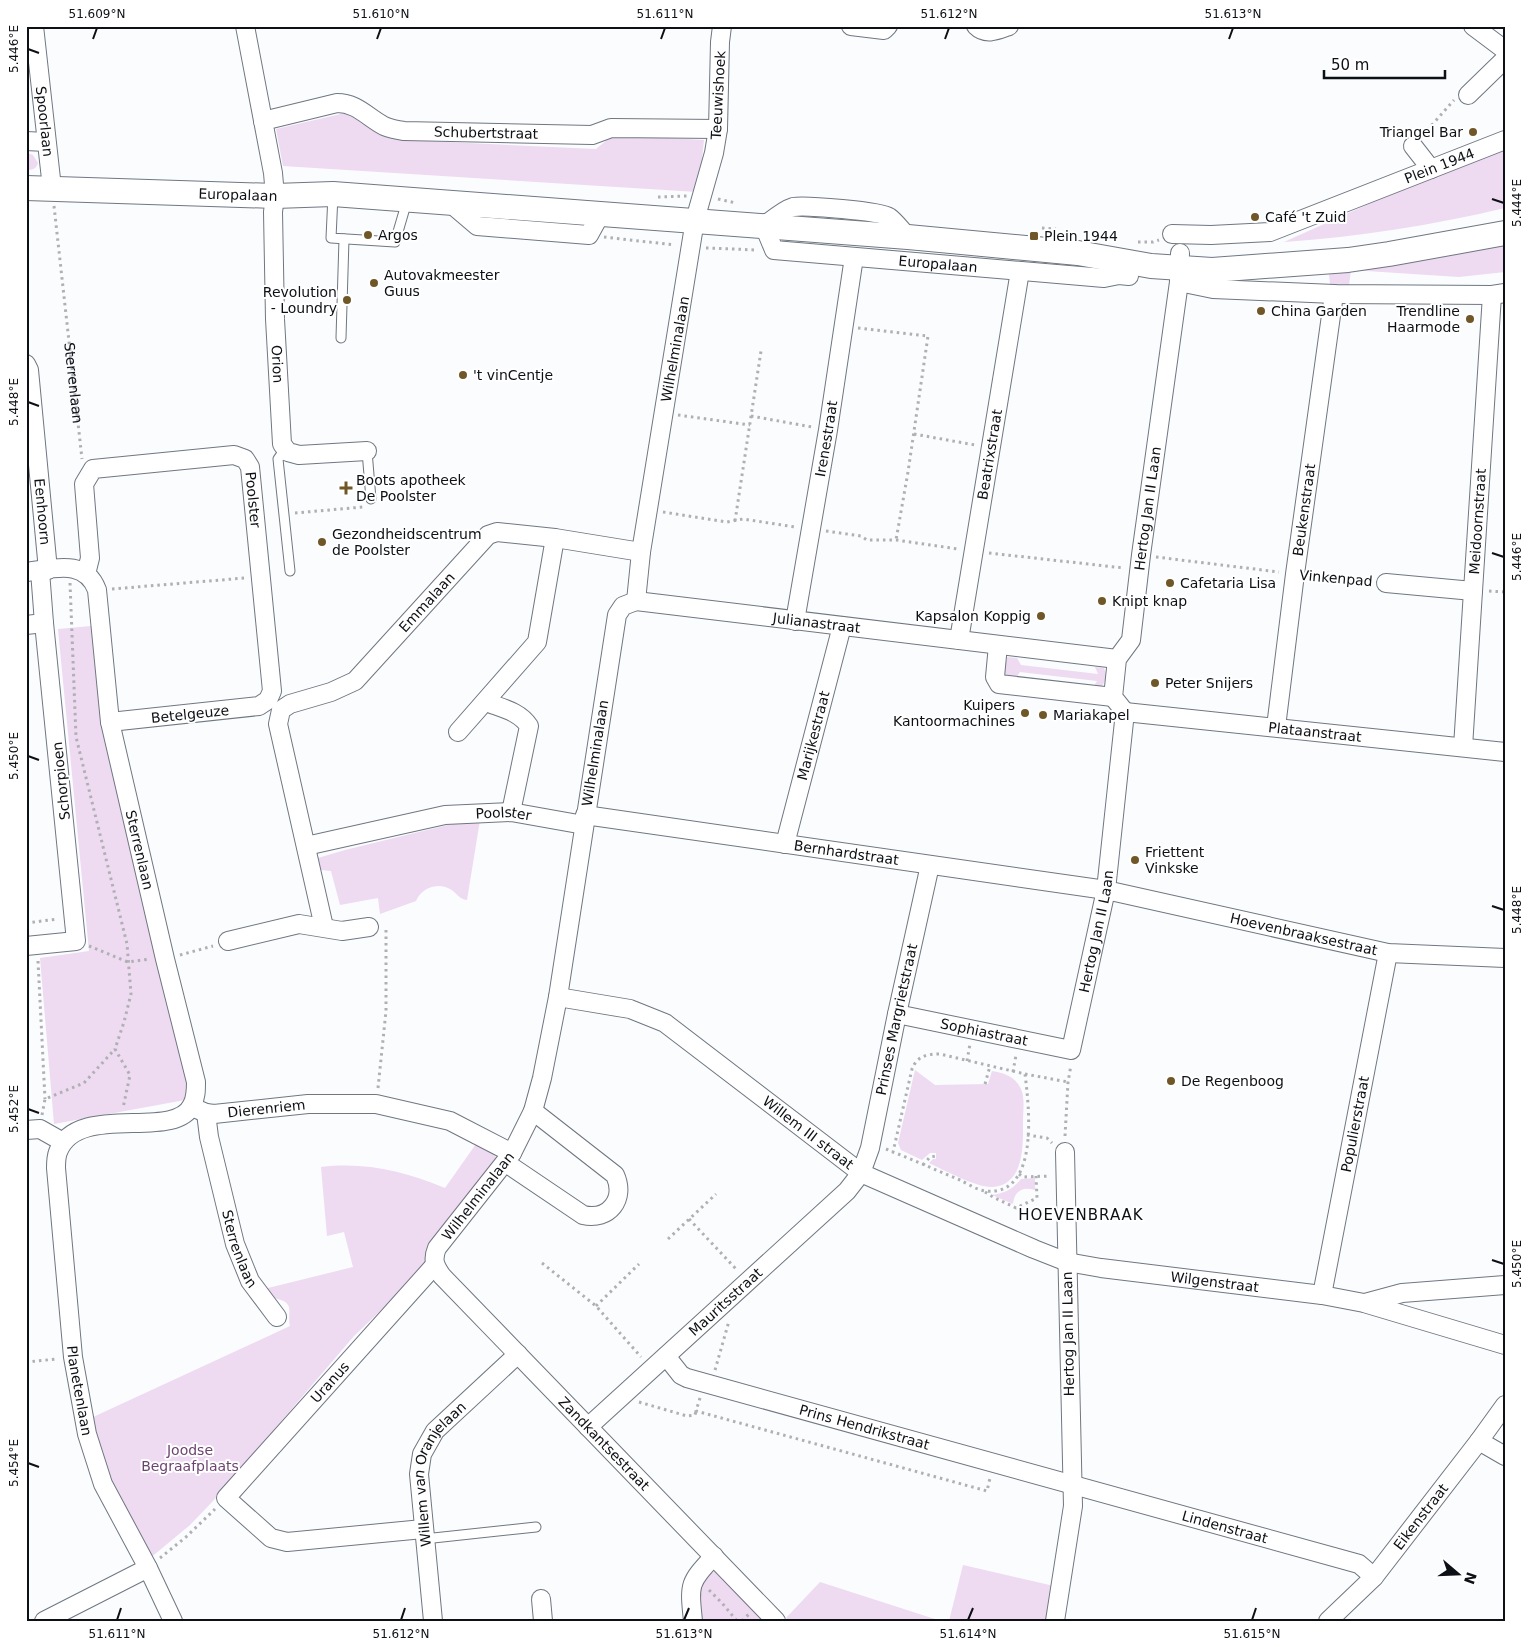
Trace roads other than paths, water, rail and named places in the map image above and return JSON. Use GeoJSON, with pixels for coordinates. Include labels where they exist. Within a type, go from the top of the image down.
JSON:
{"type":"FeatureCollection","features":[{"type":"Feature","properties":{"kind":"main road","name":"Europalaan"},"geometry":{"type":"LineString","coordinates":[[26,188],[275,196],[333,194],[450,203],[594,225],[696,220],[1078,253],[1178,259]]}},
{"type":"Feature","properties":{"kind":"main road"},"geometry":{"type":"LineString","coordinates":[[1178,259],[1211,254],[1345,244],[1434,231],[1505,217]]}},
{"type":"Feature","properties":{"kind":"main road"},"geometry":{"type":"LineString","coordinates":[[1178,259],[1212,270],[1348,260],[1505,232]]}},
{"type":"Feature","properties":{"kind":"street","name":"Spoorlaan"},"geometry":{"type":"LineString","coordinates":[[34,26],[52,188]]}},
{"type":"Feature","properties":{"kind":"street"},"geometry":{"type":"LineString","coordinates":[[244,26],[273,173],[275,196]]}},
{"type":"Feature","properties":{"kind":"street","name":"Teeuwishoek"},"geometry":{"type":"LineString","coordinates":[[696,220],[714,153],[718,129],[722,26]]}},
{"type":"Feature","properties":{"kind":"street"},"geometry":{"type":"LineString","coordinates":[[851,26],[884,30],[888,26]]}},
{"type":"Feature","properties":{"kind":"street"},"geometry":{"type":"LineString","coordinates":[[976,26],[986,32],[993,32],[1009,26]]}},
{"type":"Feature","properties":{"kind":"street"},"geometry":{"type":"LineString","coordinates":[[1473,26],[1505,50]]}},
{"type":"Feature","properties":{"kind":"street"},"geometry":{"type":"LineString","coordinates":[[1468,95],[1505,59]]}},
{"type":"Feature","properties":{"kind":"street","name":"Schubertstraat"},"geometry":{"type":"LineString","coordinates":[[263,121],[337,103],[347,103],[383,126],[392,130],[404,131],[592,135],[611,128],[718,129]]}},
{"type":"Feature","properties":{"kind":"street","name":"Plein 1944"},"geometry":{"type":"LineString","coordinates":[[1178,259],[1211,235],[1270,232],[1505,140]]}},
{"type":"Feature","properties":{"kind":"street"},"geometry":{"type":"LineString","coordinates":[[26,142],[46,142]]}},
{"type":"Feature","properties":{"kind":"street"},"geometry":{"type":"LineString","coordinates":[[1414,146],[1431,169]]}},
{"type":"Feature","properties":{"kind":"street","name":"Orion"},"geometry":{"type":"LineString","coordinates":[[275,196],[273,212],[275,319],[282,444],[286,448]]}},
{"type":"Feature","properties":{"kind":"street","name":"Wilhelminalaan"},"geometry":{"type":"LineString","coordinates":[[434,1266],[434,1256],[437,1248],[509,1158],[533,1110],[542,1078],[558,997],[617,615],[623,606],[636,601],[641,552],[696,220]]}},
{"type":"Feature","properties":{"kind":"street","name":"Europalaan"},"geometry":{"type":"LineString","coordinates":[[764,226],[774,250],[1104,278],[1119,275],[1129,276]]}},
{"type":"Feature","properties":{"kind":"street","name":"Irenestraat"},"geometry":{"type":"LineString","coordinates":[[795,620],[828,430],[854,257]]}},
{"type":"Feature","properties":{"kind":"street"},"geometry":{"type":"LineString","coordinates":[[1178,259],[1213,289],[1334,294],[1498,294]]}},
{"type":"Feature","properties":{"kind":"street","name":"Hertog Jan II Laan"},"geometry":{"type":"LineString","coordinates":[[1113,697],[1117,660],[1131,640],[1178,259]]}},
{"type":"Feature","properties":{"kind":"street","name":"Beatrixstraat"},"geometry":{"type":"LineString","coordinates":[[959,640],[1020,271]]}},
{"type":"Feature","properties":{"kind":"street","name":"Beukenstraat"},"geometry":{"type":"LineString","coordinates":[[1276,727],[1334,294]]}},
{"type":"Feature","properties":{"kind":"street","name":"Meidoornstraat"},"geometry":{"type":"LineString","coordinates":[[1463,747],[1473,591],[1498,294]]}},
{"type":"Feature","properties":{"kind":"street","name":"Eenhoorn"},"geometry":{"type":"LineString","coordinates":[[26,364],[29,370],[38,571]]}},
{"type":"Feature","properties":{"kind":"street"},"geometry":{"type":"LineString","coordinates":[[286,448],[288,452],[299,455],[367,451]]}},
{"type":"Feature","properties":{"kind":"street","name":"Poolster"},"geometry":{"type":"LineString","coordinates":[[86,574],[90,558],[84,484],[88,474],[93,469],[234,455],[245,458],[250,467],[274,705],[324,927]]}},
{"type":"Feature","properties":{"kind":"street","name":"Emmalaan"},"geometry":{"type":"LineString","coordinates":[[274,705],[290,704],[331,692],[354,681],[488,535],[497,532],[555,538],[641,552]]}},
{"type":"Feature","properties":{"kind":"street"},"geometry":{"type":"LineString","coordinates":[[458,732],[486,702],[536,642],[555,538]]}},
{"type":"Feature","properties":{"kind":"street"},"geometry":{"type":"LineString","coordinates":[[38,571],[70,568],[86,574]]}},
{"type":"Feature","properties":{"kind":"street","name":"Schorpioen"},"geometry":{"type":"LineString","coordinates":[[32,946],[76,941],[38,571]]}},
{"type":"Feature","properties":{"kind":"street","name":"Sterrenlaan"},"geometry":{"type":"LineString","coordinates":[[86,574],[93,581],[97,590],[110,722],[165,959],[196,1082],[199,1110],[209,1137],[235,1244],[250,1281],[277,1317]]}},
{"type":"Feature","properties":{"kind":"street","name":"Vinkenpad"},"geometry":{"type":"LineString","coordinates":[[1386,583],[1473,591]]}},
{"type":"Feature","properties":{"kind":"street","name":"Julianastraat"},"geometry":{"type":"LineString","coordinates":[[636,601],[1117,660]]}},
{"type":"Feature","properties":{"kind":"street"},"geometry":{"type":"LineString","coordinates":[[26,625],[44,623]]}},
{"type":"Feature","properties":{"kind":"street","name":"Marijkestraat"},"geometry":{"type":"LineString","coordinates":[[785,844],[842,626]]}},
{"type":"Feature","properties":{"kind":"street"},"geometry":{"type":"LineString","coordinates":[[998,645],[995,677],[999,684],[1113,697],[1125,712]]}},
{"type":"Feature","properties":{"kind":"street"},"geometry":{"type":"LineString","coordinates":[[486,702],[516,713],[529,726],[511,812]]}},
{"type":"Feature","properties":{"kind":"street","name":"Betelgeuze"},"geometry":{"type":"LineString","coordinates":[[110,722],[274,705]]}},
{"type":"Feature","properties":{"kind":"street","name":"Hertog Jan II Laan"},"geometry":{"type":"LineString","coordinates":[[1071,1050],[1106,890],[1125,712]]}},
{"type":"Feature","properties":{"kind":"street","name":"Plataanstraat"},"geometry":{"type":"LineString","coordinates":[[1125,712],[1505,752]]}},
{"type":"Feature","properties":{"kind":"street","name":"Poolster"},"geometry":{"type":"LineString","coordinates":[[306,846],[445,815],[511,812],[585,820]]}},
{"type":"Feature","properties":{"kind":"street","name":"Bernhardstraat"},"geometry":{"type":"LineString","coordinates":[[585,820],[785,844],[1106,890]]}},
{"type":"Feature","properties":{"kind":"street","name":"Prinses Margrietstraat"},"geometry":{"type":"LineString","coordinates":[[861,1173],[872,1142],[897,1014],[930,865]]}},
{"type":"Feature","properties":{"kind":"street","name":"Hoevenbraaksestraat"},"geometry":{"type":"LineString","coordinates":[[1106,890],[1388,953],[1505,958]]}},
{"type":"Feature","properties":{"kind":"street"},"geometry":{"type":"LineString","coordinates":[[228,941],[299,924],[342,931],[369,926]]}},
{"type":"Feature","properties":{"kind":"street","name":"Populierstraat"},"geometry":{"type":"LineString","coordinates":[[1322,1295],[1388,953]]}},
{"type":"Feature","properties":{"kind":"street","name":"Willem III straat"},"geometry":{"type":"LineString","coordinates":[[558,997],[630,1009],[666,1023],[861,1173],[1067,1262]]}},
{"type":"Feature","properties":{"kind":"street","name":"Sophiastraat"},"geometry":{"type":"LineString","coordinates":[[897,1014],[1071,1050]]}},
{"type":"Feature","properties":{"kind":"street","name":"Dierenriem"},"geometry":{"type":"LineString","coordinates":[[199,1110],[214,1114],[308,1104],[376,1104],[450,1120],[509,1158],[583,1215],[591,1217],[601,1215],[610,1210],[616,1202],[619,1193],[615,1175],[533,1110]]}},
{"type":"Feature","properties":{"kind":"street"},"geometry":{"type":"LineString","coordinates":[[33,1130],[63,1142],[75,1132],[90,1126],[172,1120],[199,1110]]}},
{"type":"Feature","properties":{"kind":"street","name":"Planetenlaan"},"geometry":{"type":"LineString","coordinates":[[63,1142],[57,1154],[56,1168],[72,1357],[87,1434],[103,1484],[148,1568],[173,1621]]}},
{"type":"Feature","properties":{"kind":"street","name":"Hertog Jan II Laan"},"geometry":{"type":"LineString","coordinates":[[1055,1621],[1073,1506],[1065,1149]]}},
{"type":"Feature","properties":{"kind":"street","name":"Mauritsstraat"},"geometry":{"type":"LineString","coordinates":[[588,1427],[847,1192],[861,1173]]}},
{"type":"Feature","properties":{"kind":"street","name":"Wilgenstraat"},"geometry":{"type":"LineString","coordinates":[[1067,1262],[1101,1268],[1322,1295],[1364,1303],[1505,1345]]}},
{"type":"Feature","properties":{"kind":"street","name":"Zandkantsestraat"},"geometry":{"type":"LineString","coordinates":[[434,1266],[776,1621]]}},
{"type":"Feature","properties":{"kind":"street","name":"Uranus"},"geometry":{"type":"LineString","coordinates":[[424,1534],[287,1542],[271,1538],[226,1498],[434,1266]]}},
{"type":"Feature","properties":{"kind":"street","name":"Wilgenstraat"},"geometry":{"type":"LineString","coordinates":[[1364,1303],[1402,1293],[1505,1285]]}},
{"type":"Feature","properties":{"kind":"street","name":"Willem van Oranjelaan"},"geometry":{"type":"LineString","coordinates":[[433,1621],[419,1474],[422,1454],[435,1431],[518,1354]]}},
{"type":"Feature","properties":{"kind":"street","name":"Prins Hendrikstraat"},"geometry":{"type":"LineString","coordinates":[[666,1356],[681,1375],[708,1384],[1072,1484]]}},
{"type":"Feature","properties":{"kind":"street","name":"Eikenstraat"},"geometry":{"type":"LineString","coordinates":[[1328,1621],[1374,1577],[1479,1441],[1505,1404]]}},
{"type":"Feature","properties":{"kind":"street"},"geometry":{"type":"LineString","coordinates":[[1479,1441],[1505,1456]]}},
{"type":"Feature","properties":{"kind":"street","name":"Lindenstraat"},"geometry":{"type":"LineString","coordinates":[[1072,1484],[1359,1564],[1374,1577]]}},
{"type":"Feature","properties":{"kind":"street"},"geometry":{"type":"LineString","coordinates":[[693,1621],[690,1593],[696,1577],[714,1556]]}},
{"type":"Feature","properties":{"kind":"street"},"geometry":{"type":"LineString","coordinates":[[44,1621],[148,1568]]}},
{"type":"Feature","properties":{"kind":"street"},"geometry":{"type":"LineString","coordinates":[[541,1599],[543,1621]]}},
{"type":"Feature","properties":{"kind":"lane"},"geometry":{"type":"LineString","coordinates":[[333,194],[331,238],[395,242],[407,201]]}},
{"type":"Feature","properties":{"kind":"lane"},"geometry":{"type":"LineString","coordinates":[[341,338],[344,239]]}},
{"type":"Feature","properties":{"kind":"lane"},"geometry":{"type":"LineString","coordinates":[[286,448],[278,459],[290,571]]}},
{"type":"Feature","properties":{"kind":"lane"},"geometry":{"type":"LineString","coordinates":[[367,451],[371,499]]}},
{"type":"Feature","properties":{"kind":"lane"},"geometry":{"type":"LineString","coordinates":[[424,1534],[536,1527]]}},
{"type":"Feature","properties":{"kind":"place","name":"Triangel Bar"},"geometry":{"type":"Point","coordinates":[1473,132]}},
{"type":"Feature","properties":{"kind":"place","name":"Café 't Zuid"},"geometry":{"type":"Point","coordinates":[1255,217]}},
{"type":"Feature","properties":{"kind":"place","name":"Argos"},"geometry":{"type":"Point","coordinates":[368,235]}},
{"type":"Feature","properties":{"kind":"place","name":"Plein 1944"},"geometry":{"type":"Point","coordinates":[1034,236]}},
{"type":"Feature","properties":{"kind":"place","name":"Autovakmeester Guus"},"geometry":{"type":"Point","coordinates":[374,283]}},
{"type":"Feature","properties":{"kind":"place","name":"Revolution - Loundry"},"geometry":{"type":"Point","coordinates":[347,300]}},
{"type":"Feature","properties":{"kind":"place","name":"China Garden"},"geometry":{"type":"Point","coordinates":[1261,311]}},
{"type":"Feature","properties":{"kind":"place","name":"Trendline Haarmode"},"geometry":{"type":"Point","coordinates":[1470,319]}},
{"type":"Feature","properties":{"kind":"place","name":"'t vinCentje"},"geometry":{"type":"Point","coordinates":[463,375]}},
{"type":"Feature","properties":{"kind":"place","name":"Boots apotheek De Poolster"},"geometry":{"type":"Point","coordinates":[346,488]}},
{"type":"Feature","properties":{"kind":"place","name":"Gezondheidscentrum de Poolster"},"geometry":{"type":"Point","coordinates":[322,542]}},
{"type":"Feature","properties":{"kind":"place","name":"Cafetaria Lisa"},"geometry":{"type":"Point","coordinates":[1170,583]}},
{"type":"Feature","properties":{"kind":"place","name":"Knipt knap"},"geometry":{"type":"Point","coordinates":[1102,601]}},
{"type":"Feature","properties":{"kind":"place","name":"Kapsalon Koppig"},"geometry":{"type":"Point","coordinates":[1041,616]}},
{"type":"Feature","properties":{"kind":"place","name":"Peter Snijers"},"geometry":{"type":"Point","coordinates":[1155,683]}},
{"type":"Feature","properties":{"kind":"place","name":"Kuipers Kantoormachines"},"geometry":{"type":"Point","coordinates":[1025,713]}},
{"type":"Feature","properties":{"kind":"place","name":"Mariakapel"},"geometry":{"type":"Point","coordinates":[1043,715]}},
{"type":"Feature","properties":{"kind":"place","name":"Friettent Vinkske"},"geometry":{"type":"Point","coordinates":[1135,860]}},
{"type":"Feature","properties":{"kind":"place","name":"De Regenboog"},"geometry":{"type":"Point","coordinates":[1171,1081]}},
{"type":"Feature","properties":{"kind":"district","name":"HOEVENBRAAK"},"geometry":{"type":"Point","coordinates":[1081,1215]}},
{"type":"Feature","properties":{"kind":"park label","name":"Joodse Begraafplaats"},"geometry":{"type":"Point","coordinates":[190,1458]}}]}
